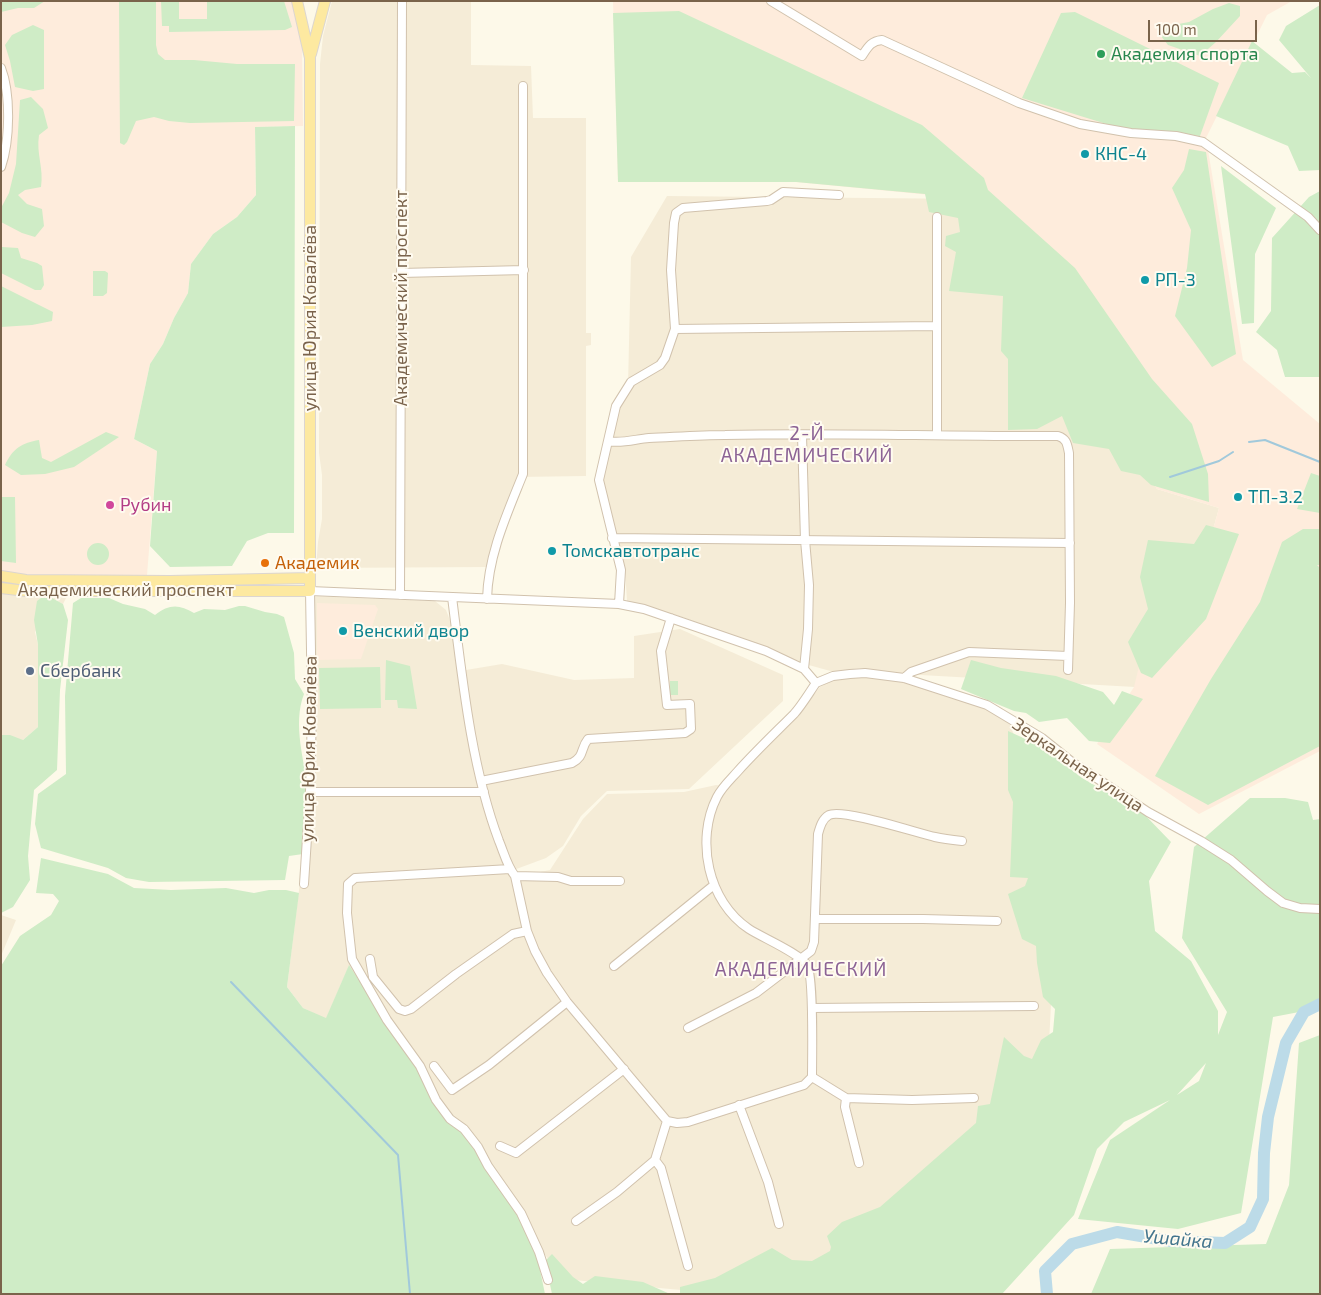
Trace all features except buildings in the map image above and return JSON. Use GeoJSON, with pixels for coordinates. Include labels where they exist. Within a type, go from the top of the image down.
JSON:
{"type":"FeatureCollection","features":[{"type":"Feature","properties":{"kind":"main road","name":"улица Юрия Ковалёва"},"geometry":{"type":"LineString","coordinates":[[298,1],[310,58],[310,578]]}},
{"type":"Feature","properties":{"kind":"main road","name":"улица Юрия Ковалёва"},"geometry":{"type":"LineString","coordinates":[[310,58],[325,1]]}},
{"type":"Feature","properties":{"kind":"main road","name":"Академический проспект"},"geometry":{"type":"LineString","coordinates":[[1,576],[26,580],[170,581],[310,578]]}},
{"type":"Feature","properties":{"kind":"main road"},"geometry":{"type":"LineString","coordinates":[[310,578],[310,591]]}},
{"type":"Feature","properties":{"kind":"main road"},"geometry":{"type":"LineString","coordinates":[[26,580],[26,591]]}},
{"type":"Feature","properties":{"kind":"main road"},"geometry":{"type":"LineString","coordinates":[[170,581],[170,592]]}},
{"type":"Feature","properties":{"kind":"main road","name":"Академический проспект"},"geometry":{"type":"LineString","coordinates":[[1,588],[26,591],[310,591]]}},
{"type":"Feature","properties":{"kind":"street","name":"Академический проспект"},"geometry":{"type":"LineString","coordinates":[[400,595],[402,1]]}},
{"type":"Feature","properties":{"kind":"street"},"geometry":{"type":"LineString","coordinates":[[771,1],[862,56],[870,44],[876,40],[882,40],[1019,103],[1080,124],[1131,133],[1176,136],[1203,142],[1308,217],[1320,230]]}},
{"type":"Feature","properties":{"kind":"street"},"geometry":{"type":"LineString","coordinates":[[1,68],[8,101],[8,128],[1,167]]}},
{"type":"Feature","properties":{"kind":"street"},"geometry":{"type":"LineString","coordinates":[[487,599],[487,587],[500,531],[523,474],[524,86]]}},
{"type":"Feature","properties":{"kind":"street"},"geometry":{"type":"LineString","coordinates":[[619,604],[621,570],[599,480],[616,406],[631,382],[660,365],[665,358],[675,329],[671,270],[676,213],[683,208],[771,200],[783,192],[839,195]]}},
{"type":"Feature","properties":{"kind":"street"},"geometry":{"type":"LineString","coordinates":[[937,217],[937,435]]}},
{"type":"Feature","properties":{"kind":"street"},"geometry":{"type":"LineString","coordinates":[[401,273],[524,270]]}},
{"type":"Feature","properties":{"kind":"street"},"geometry":{"type":"LineString","coordinates":[[675,329],[936,326]]}},
{"type":"Feature","properties":{"kind":"street"},"geometry":{"type":"LineString","coordinates":[[608,441],[726,435],[1058,436],[1067,441],[1069,453],[1068,670]]}},
{"type":"Feature","properties":{"kind":"street"},"geometry":{"type":"LineString","coordinates":[[802,435],[805,540],[809,585],[808,629],[804,669]]}},
{"type":"Feature","properties":{"kind":"street"},"geometry":{"type":"LineString","coordinates":[[612,538],[1070,543]]}},
{"type":"Feature","properties":{"kind":"street","name":"Академический проспект"},"geometry":{"type":"LineString","coordinates":[[310,591],[619,604],[644,609],[766,652],[804,669],[816,683]]}},
{"type":"Feature","properties":{"kind":"street","name":"улица Юрия Ковалёва"},"geometry":{"type":"LineString","coordinates":[[304,884],[310,792],[312,712],[310,591]]}},
{"type":"Feature","properties":{"kind":"street"},"geometry":{"type":"LineString","coordinates":[[452,597],[481,781],[493,823],[510,869],[515,876],[527,931],[547,973],[568,1002],[667,1121],[688,1122],[804,1085],[812,1078],[812,1008],[808,966],[802,959],[746,927],[723,903],[714,885],[708,864],[706,845],[707,828],[717,796],[759,748],[796,712],[816,683]]}},
{"type":"Feature","properties":{"kind":"street"},"geometry":{"type":"LineString","coordinates":[[481,781],[572,763],[582,755],[583,745],[588,739],[685,733],[691,729],[690,704],[668,705],[662,651],[671,618]]}},
{"type":"Feature","properties":{"kind":"street"},"geometry":{"type":"LineString","coordinates":[[904,678],[911,672],[969,652],[1068,656]]}},
{"type":"Feature","properties":{"kind":"street","name":"Зеркальная улица"},"geometry":{"type":"LineString","coordinates":[[816,683],[833,676],[865,673],[904,678],[987,705],[1042,738],[1072,762],[1148,812],[1231,860],[1267,892],[1283,903],[1300,908],[1320,909]]}},
{"type":"Feature","properties":{"kind":"street"},"geometry":{"type":"LineString","coordinates":[[310,792],[484,792]]}},
{"type":"Feature","properties":{"kind":"street"},"geometry":{"type":"LineString","coordinates":[[688,1028],[756,993],[811,951],[814,942],[816,919],[818,834],[822,823],[829,816],[838,813],[937,838],[962,841]]}},
{"type":"Feature","properties":{"kind":"street"},"geometry":{"type":"LineString","coordinates":[[510,869],[355,878],[348,884],[347,913],[352,959],[388,1020],[420,1066],[436,1100],[450,1119],[464,1129],[478,1147],[488,1166],[521,1213],[539,1252],[548,1280]]}},
{"type":"Feature","properties":{"kind":"street"},"geometry":{"type":"LineString","coordinates":[[515,876],[558,877],[571,881],[620,881]]}},
{"type":"Feature","properties":{"kind":"street"},"geometry":{"type":"LineString","coordinates":[[614,966],[714,885]]}},
{"type":"Feature","properties":{"kind":"street"},"geometry":{"type":"LineString","coordinates":[[816,919],[997,921]]}},
{"type":"Feature","properties":{"kind":"street"},"geometry":{"type":"LineString","coordinates":[[370,959],[373,978],[399,1010],[405,1011],[411,1009],[456,974],[513,934],[527,931]]}},
{"type":"Feature","properties":{"kind":"street"},"geometry":{"type":"LineString","coordinates":[[434,1066],[452,1090],[490,1065],[568,1002]]}},
{"type":"Feature","properties":{"kind":"street"},"geometry":{"type":"LineString","coordinates":[[812,1008],[1034,1006]]}},
{"type":"Feature","properties":{"kind":"street"},"geometry":{"type":"LineString","coordinates":[[500,1146],[516,1154],[624,1069]]}},
{"type":"Feature","properties":{"kind":"street"},"geometry":{"type":"LineString","coordinates":[[812,1078],[846,1098],[912,1100],[974,1098]]}},
{"type":"Feature","properties":{"kind":"street"},"geometry":{"type":"LineString","coordinates":[[846,1098],[844,1107],[859,1163]]}},
{"type":"Feature","properties":{"kind":"street"},"geometry":{"type":"LineString","coordinates":[[740,1105],[768,1182],[779,1224]]}},
{"type":"Feature","properties":{"kind":"street"},"geometry":{"type":"LineString","coordinates":[[576,1221],[617,1192],[655,1160],[667,1121]]}},
{"type":"Feature","properties":{"kind":"street"},"geometry":{"type":"LineString","coordinates":[[655,1160],[661,1168],[688,1266]]}},
{"type":"Feature","properties":{"kind":"shaded area"},"geometry":{"type":"Polygon","coordinates":[[[1,1],[292,1],[302,48],[303,126],[255,127],[256,195],[237,217],[213,234],[191,264],[188,293],[174,318],[163,344],[150,364],[134,439],[157,451],[147,575],[26,575],[1,571],[1,1]]]}},
{"type":"Feature","properties":{"kind":"shaded area"},"geometry":{"type":"Polygon","coordinates":[[[332,1],[471,1],[471,65],[531,66],[533,118],[586,118],[586,333],[591,333],[591,345],[586,346],[586,476],[518,477],[488,567],[316,568],[322,519],[322,475],[319,453],[320,64],[323,36],[332,1]]]}},
{"type":"Feature","properties":{"kind":"shaded area"},"geometry":{"type":"Polygon","coordinates":[[[613,1],[1292,1],[1267,15],[1206,138],[1243,360],[1320,424],[1320,751],[1199,814],[1097,744],[1134,687],[1158,587],[1197,588],[1219,508],[1157,489],[972,199],[796,182],[618,182],[613,1]]]}},
{"type":"Feature","properties":{"kind":"shaded area"},"geometry":{"type":"Polygon","coordinates":[[[667,196],[972,199],[1157,489],[1219,508],[1197,588],[1135,687],[903,674],[860,668],[834,672],[805,664],[768,648],[682,617],[627,601],[625,570],[602,480],[620,403],[628,386],[631,257],[667,196]]]}},
{"type":"Feature","properties":{"kind":"shaded area"},"geometry":{"type":"Polygon","coordinates":[[[1,593],[11,595],[68,594],[63,604],[52,598],[35,632],[38,645],[38,727],[23,740],[1,741],[1,593]]]}},
{"type":"Feature","properties":{"kind":"shaded area"},"geometry":{"type":"Polygon","coordinates":[[[306,596],[435,601],[446,610],[451,623],[460,671],[502,664],[574,680],[634,678],[634,636],[680,629],[783,675],[783,701],[689,789],[607,791],[581,816],[563,846],[546,858],[511,871],[494,838],[511,878],[550,870],[583,819],[607,794],[684,792],[716,785],[728,787],[760,750],[797,714],[820,687],[833,680],[861,675],[903,680],[970,701],[1008,720],[1020,750],[1054,946],[1049,1043],[986,1125],[885,1222],[763,1294],[681,1290],[563,1279],[529,1233],[486,1167],[449,1121],[349,966],[326,1019],[303,1008],[287,987],[300,882],[308,795],[306,596]]]}},
{"type":"Feature","properties":{"kind":"shaded area"},"geometry":{"type":"Polygon","coordinates":[[[317,603],[375,605],[378,609],[361,659],[317,660],[317,603]]]}},
{"type":"Feature","properties":{"kind":"shaded area"},"geometry":{"type":"Polygon","coordinates":[[[1,915],[16,920],[1,956],[1,915]]]}},
{"type":"Feature","properties":{"kind":"green space"},"geometry":{"type":"Polygon","coordinates":[[[1,1],[45,1],[34,8],[18,8],[1,12],[1,1]]]}},
{"type":"Feature","properties":{"kind":"green space"},"geometry":{"type":"Polygon","coordinates":[[[119,1],[156,1],[156,45],[158,54],[165,60],[194,60],[237,64],[295,64],[294,121],[190,123],[154,117],[136,121],[127,142],[124,145],[120,143],[119,1]]]}},
{"type":"Feature","properties":{"kind":"green space"},"geometry":{"type":"Polygon","coordinates":[[[161,1],[179,1],[179,19],[207,19],[207,1],[284,1],[292,27],[285,30],[169,32],[169,26],[162,26],[161,1]]]}},
{"type":"Feature","properties":{"kind":"green space"},"geometry":{"type":"Polygon","coordinates":[[[1229,3],[1240,6],[1240,16],[1200,56],[1168,45],[1161,36],[1168,26],[1189,22],[1229,3]]]}},
{"type":"Feature","properties":{"kind":"green space"},"geometry":{"type":"Polygon","coordinates":[[[1320,5],[1320,170],[1299,171],[1288,146],[1216,116],[1252,41],[1292,73],[1305,72],[1311,78],[1279,40],[1286,26],[1320,5]]]}},
{"type":"Feature","properties":{"kind":"green space"},"geometry":{"type":"Polygon","coordinates":[[[679,11],[922,125],[984,178],[988,190],[1075,268],[1152,379],[1192,424],[1208,474],[1209,502],[1151,485],[1140,475],[1121,471],[1109,449],[1073,443],[1062,416],[1037,429],[1008,430],[1008,359],[1001,351],[1003,296],[949,291],[956,252],[945,246],[946,236],[960,232],[958,218],[929,212],[925,194],[796,182],[618,182],[613,13],[679,11]]]}},
{"type":"Feature","properties":{"kind":"green space","name":"Академия спорта"},"geometry":{"type":"Polygon","coordinates":[[[1075,12],[1219,83],[1200,136],[1126,130],[1022,98],[1061,13],[1075,12]]]}},
{"type":"Feature","properties":{"kind":"green space"},"geometry":{"type":"Polygon","coordinates":[[[33,25],[44,30],[44,89],[33,91],[15,87],[5,45],[12,35],[33,25]]]}},
{"type":"Feature","properties":{"kind":"green space"},"geometry":{"type":"Polygon","coordinates":[[[31,97],[43,109],[48,128],[39,135],[38,142],[42,174],[41,187],[25,190],[18,195],[27,204],[42,209],[44,226],[35,237],[22,233],[1,222],[1,208],[9,193],[16,164],[20,100],[31,97]]]}},
{"type":"Feature","properties":{"kind":"green space"},"geometry":{"type":"Polygon","coordinates":[[[295,126],[294,533],[268,533],[247,541],[232,566],[170,567],[150,546],[157,451],[134,439],[150,364],[163,344],[174,318],[188,293],[191,264],[213,234],[237,217],[256,195],[255,127],[295,126]]]}},
{"type":"Feature","properties":{"kind":"green space"},"geometry":{"type":"Polygon","coordinates":[[[1189,149],[1206,152],[1236,354],[1212,367],[1175,316],[1187,268],[1191,230],[1172,188],[1184,170],[1189,149]]]}},
{"type":"Feature","properties":{"kind":"green space"},"geometry":{"type":"Polygon","coordinates":[[[1221,166],[1276,208],[1255,254],[1254,323],[1242,324],[1221,166]]]}},
{"type":"Feature","properties":{"kind":"green space"},"geometry":{"type":"Polygon","coordinates":[[[1320,191],[1320,377],[1285,377],[1277,350],[1256,332],[1271,311],[1272,238],[1309,197],[1320,191]]]}},
{"type":"Feature","properties":{"kind":"green space"},"geometry":{"type":"Polygon","coordinates":[[[2,247],[18,248],[21,258],[42,266],[44,285],[41,290],[35,290],[1,273],[2,247]]]}},
{"type":"Feature","properties":{"kind":"green space"},"geometry":{"type":"Polygon","coordinates":[[[93,271],[105,271],[108,273],[107,293],[103,296],[93,296],[93,271]]]}},
{"type":"Feature","properties":{"kind":"green space"},"geometry":{"type":"Polygon","coordinates":[[[1,286],[53,312],[52,321],[32,325],[1,327],[1,286]]]}},
{"type":"Feature","properties":{"kind":"green space"},"geometry":{"type":"Polygon","coordinates":[[[106,432],[119,437],[74,467],[45,474],[21,475],[5,465],[15,450],[28,443],[39,440],[42,458],[51,462],[106,432]]]}},
{"type":"Feature","properties":{"kind":"green space"},"geometry":{"type":"Polygon","coordinates":[[[1311,473],[1320,476],[1320,513],[1297,509],[1311,473]]]}},
{"type":"Feature","properties":{"kind":"green space"},"geometry":{"type":"Polygon","coordinates":[[[1,497],[15,497],[16,563],[1,561],[1,497]]]}},
{"type":"Feature","properties":{"kind":"green space"},"geometry":{"type":"Polygon","coordinates":[[[1206,525],[1239,534],[1206,619],[1152,678],[1141,673],[1128,642],[1148,609],[1140,577],[1148,540],[1194,544],[1206,525]]]}},
{"type":"Feature","properties":{"kind":"green space"},"geometry":{"type":"Polygon","coordinates":[[[1303,529],[1320,529],[1320,565],[1317,565],[1320,568],[1320,746],[1208,805],[1155,776],[1211,679],[1260,602],[1282,542],[1303,529]]]}},
{"type":"Feature","properties":{"kind":"green space"},"geometry":{"type":"Polygon","coordinates":[[[98,543],[106,546],[109,554],[106,562],[98,565],[90,562],[87,554],[90,546],[98,543]]]}},
{"type":"Feature","properties":{"kind":"green space"},"geometry":{"type":"Polygon","coordinates":[[[41,598],[52,598],[63,604],[68,620],[60,690],[57,770],[34,790],[28,856],[30,880],[13,907],[1,913],[1,735],[10,735],[23,740],[38,727],[38,645],[34,620],[37,601],[41,598]]]}},
{"type":"Feature","properties":{"kind":"green space"},"geometry":{"type":"Polygon","coordinates":[[[81,598],[109,598],[123,604],[145,609],[155,615],[174,606],[194,613],[204,609],[225,610],[245,606],[284,617],[294,653],[295,679],[304,694],[299,718],[299,731],[308,793],[303,854],[289,856],[285,880],[149,882],[126,878],[108,868],[41,848],[35,824],[38,794],[66,774],[65,696],[73,603],[81,598]]]}},
{"type":"Feature","properties":{"kind":"green space"},"geometry":{"type":"Polygon","coordinates":[[[386,660],[410,666],[417,709],[398,708],[397,700],[385,700],[386,660]]]}},
{"type":"Feature","properties":{"kind":"green space"},"geometry":{"type":"Polygon","coordinates":[[[971,660],[1001,668],[1056,676],[1103,692],[1114,705],[1122,691],[1143,699],[1110,743],[1089,741],[1067,718],[1039,722],[1026,713],[1014,711],[961,689],[971,660]]]}},
{"type":"Feature","properties":{"kind":"green space"},"geometry":{"type":"Polygon","coordinates":[[[380,667],[381,708],[320,709],[319,668],[380,667]]]}},
{"type":"Feature","properties":{"kind":"green space"},"geometry":{"type":"Polygon","coordinates":[[[670,681],[678,681],[678,695],[670,695],[670,681]]]}},
{"type":"Feature","properties":{"kind":"green space"},"geometry":{"type":"Polygon","coordinates":[[[1008,731],[1041,746],[1082,778],[1143,813],[1171,842],[1149,881],[1155,931],[1191,961],[1218,1011],[1218,1035],[1227,1012],[1182,938],[1194,847],[1250,798],[1285,798],[1308,802],[1313,820],[1320,819],[1320,1008],[1273,1017],[1241,1213],[1178,1229],[1078,1219],[1110,1140],[1170,1100],[1124,1122],[1097,1149],[1074,1215],[1002,1294],[680,1294],[680,1287],[715,1278],[772,1248],[792,1260],[812,1261],[830,1251],[831,1247],[827,1236],[842,1222],[880,1207],[976,1123],[978,1106],[990,1104],[1004,1037],[1024,1056],[1032,1059],[1041,1040],[1053,1032],[1055,1009],[1043,997],[1036,946],[1022,939],[1008,894],[1025,886],[1028,878],[1010,877],[1013,802],[1008,790],[1008,731]],[[1206,1063],[1177,1095],[1199,1081],[1206,1063]]]}},
{"type":"Feature","properties":{"kind":"green space"},"geometry":{"type":"Polygon","coordinates":[[[41,858],[108,874],[134,888],[171,890],[226,888],[254,893],[269,890],[286,890],[299,893],[287,987],[303,1008],[326,1018],[349,965],[417,1068],[475,1147],[529,1233],[539,1265],[545,1294],[1,1294],[1,966],[20,936],[51,915],[59,901],[53,894],[36,893],[41,858]]]}},
{"type":"Feature","properties":{"kind":"green space"},"geometry":{"type":"Polygon","coordinates":[[[1320,1035],[1320,1294],[1091,1294],[1110,1249],[1266,1244],[1289,1185],[1299,1043],[1320,1035]]]}},
{"type":"Feature","properties":{"kind":"green space"},"geometry":{"type":"Polygon","coordinates":[[[552,1254],[573,1277],[583,1284],[595,1276],[643,1282],[670,1294],[552,1294],[545,1261],[552,1254]]]}},
{"type":"Feature","properties":{"kind":"waterway","name":"АКАДЕМИЧЕСКИЙ"},"geometry":{"type":"LineString","coordinates":[[1249,442],[1265,440],[1320,462]]}},
{"type":"Feature","properties":{"kind":"waterway","name":"АКАДЕМИЧЕСКИЙ"},"geometry":{"type":"LineString","coordinates":[[1170,477],[1219,461],[1233,452]]}},
{"type":"Feature","properties":{"kind":"waterway"},"geometry":{"type":"LineString","coordinates":[[231,982],[398,1155],[410,1294]]}},
{"type":"Feature","properties":{"kind":"waterway","name":"Ушайка"},"geometry":{"type":"LineString","coordinates":[[1047,1294],[1045,1271],[1072,1244],[1117,1232],[1170,1241],[1225,1243],[1250,1227],[1263,1199],[1264,1153],[1268,1117],[1286,1043],[1304,1012],[1320,1004]]}},
{"type":"Feature","properties":{"kind":"place","name":"Академия спорта"},"geometry":{"type":"Point","coordinates":[1101,54]}},
{"type":"Feature","properties":{"kind":"place","name":"КНС-4"},"geometry":{"type":"Point","coordinates":[1085,154]}},
{"type":"Feature","properties":{"kind":"place","name":"РП-3"},"geometry":{"type":"Point","coordinates":[1145,280]}},
{"type":"Feature","properties":{"kind":"place","name":"ТП-3.2"},"geometry":{"type":"Point","coordinates":[1238,497]}},
{"type":"Feature","properties":{"kind":"place","name":"Рубин"},"geometry":{"type":"Point","coordinates":[110,505]}},
{"type":"Feature","properties":{"kind":"place","name":"Томскавтотранс"},"geometry":{"type":"Point","coordinates":[552,551]}},
{"type":"Feature","properties":{"kind":"place","name":"Академик"},"geometry":{"type":"Point","coordinates":[265,563]}},
{"type":"Feature","properties":{"kind":"place","name":"Венский двор"},"geometry":{"type":"Point","coordinates":[343,631]}},
{"type":"Feature","properties":{"kind":"place","name":"Сбербанк"},"geometry":{"type":"Point","coordinates":[30,671]}},
{"type":"Feature","properties":{"kind":"district","name":"2-Й АКАДЕМИЧЕСКИЙ"},"geometry":{"type":"Point","coordinates":[807,445]}},
{"type":"Feature","properties":{"kind":"district","name":"АКАДЕМИЧЕСКИЙ"},"geometry":{"type":"Point","coordinates":[801,970]}}]}
